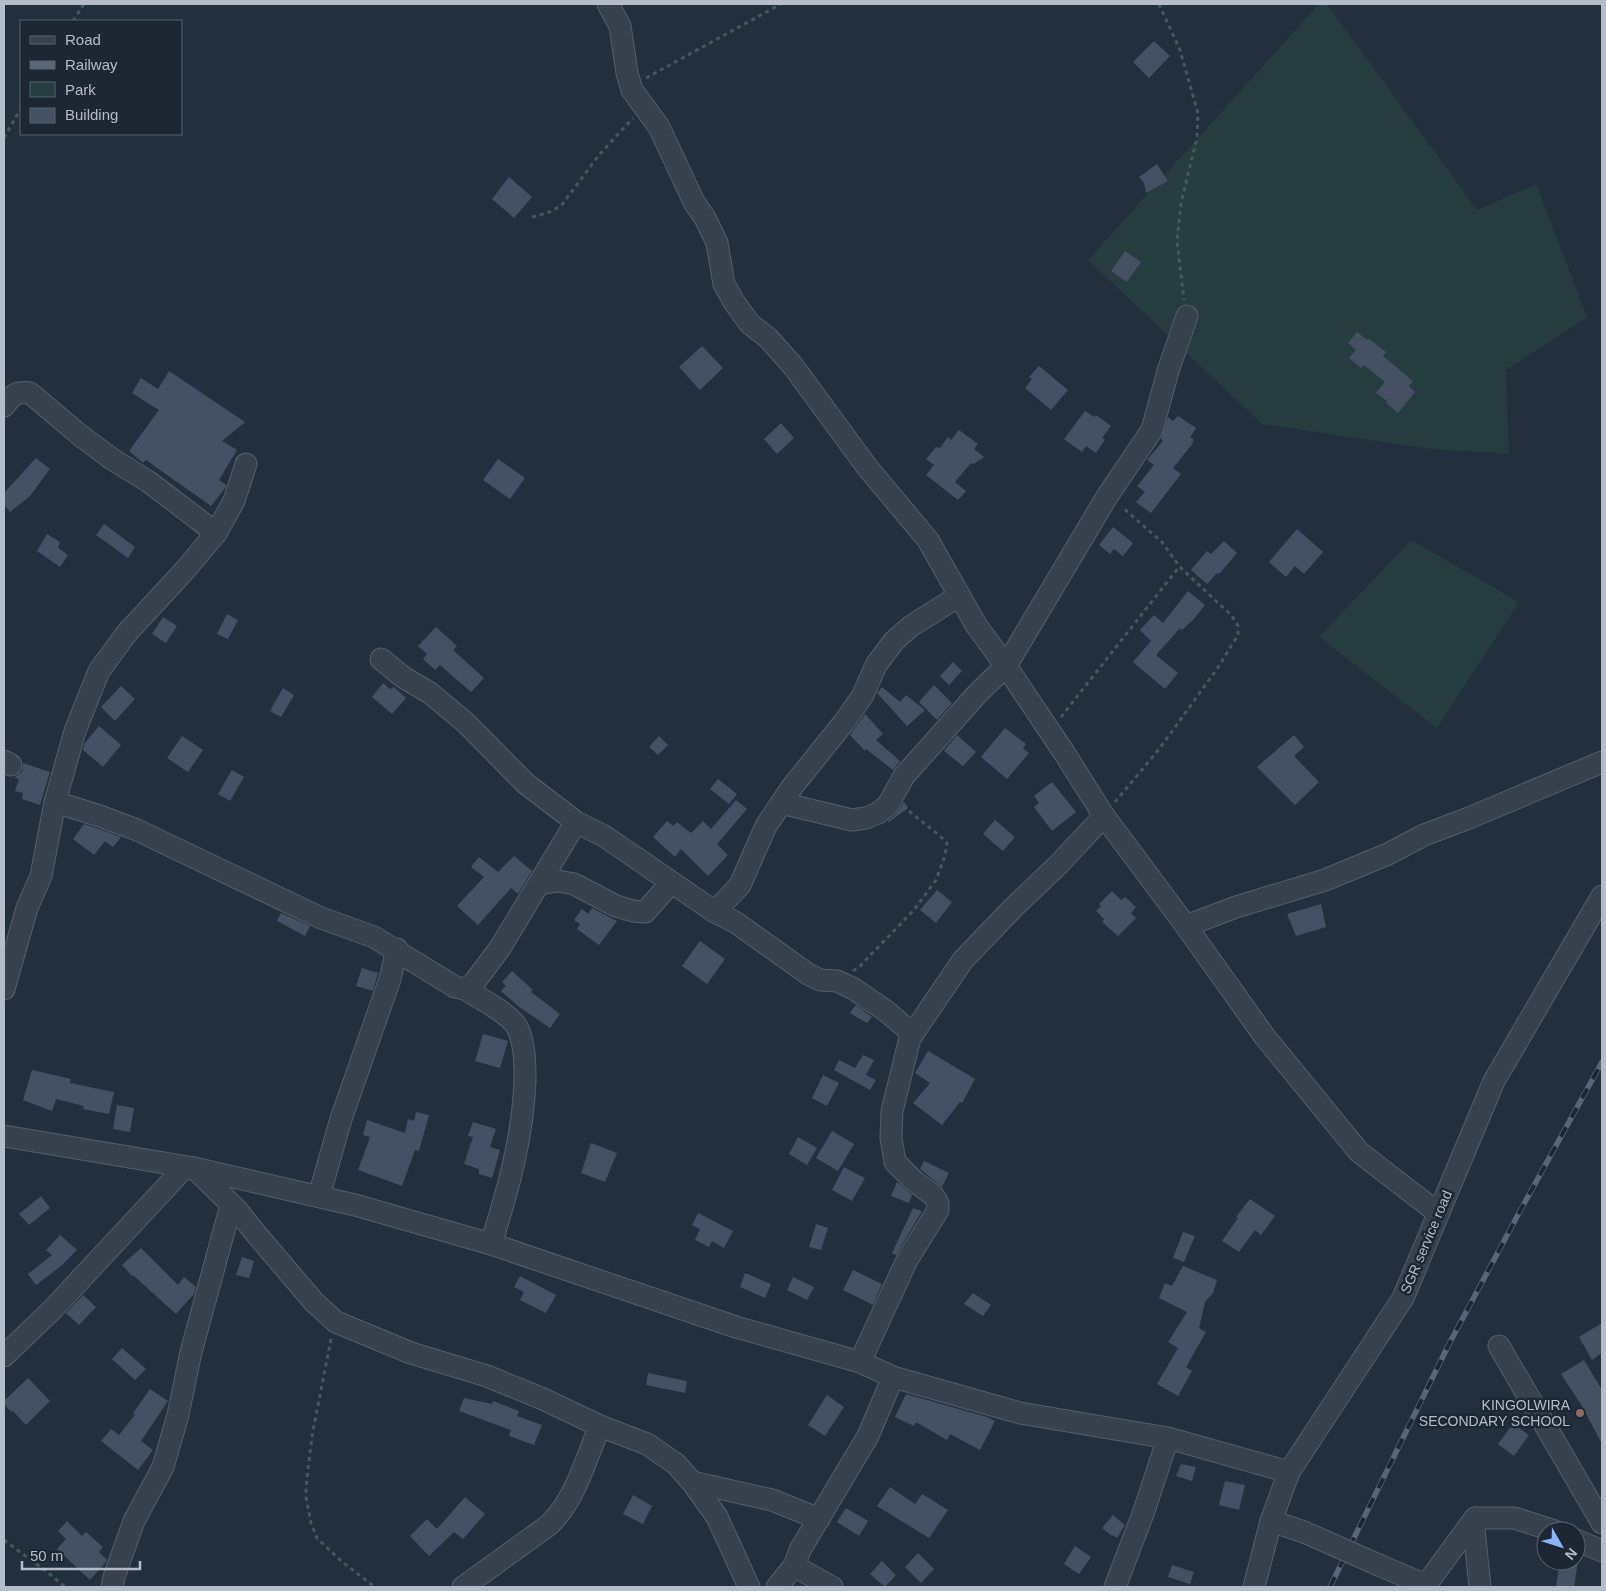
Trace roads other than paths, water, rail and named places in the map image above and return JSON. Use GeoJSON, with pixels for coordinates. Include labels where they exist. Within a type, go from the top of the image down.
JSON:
{"type":"FeatureCollection","features":[{"type":"Feature","properties":{"kind":"street"},"geometry":{"type":"LineString","coordinates":[[608,4],[620,26],[627,73],[638,98],[659,127],[694,202],[706,218],[716,243],[724,284],[734,302],[750,324],[768,338],[794,366],[867,467],[928,540],[976,625],[1050,731],[1104,816],[1186,926],[1265,1037],[1359,1152],[1438,1213]]}},
{"type":"Feature","properties":{"kind":"street"},"geometry":{"type":"LineString","coordinates":[[781,803],[852,820],[866,818],[878,813],[888,805],[904,776],[978,693],[1006,666],[1108,495],[1152,430],[1168,371],[1187,316]]}},
{"type":"Feature","properties":{"kind":"street"},"geometry":{"type":"LineString","coordinates":[[4,406],[13,396],[20,392],[30,393],[81,436],[112,459],[150,482],[216,532]]}},
{"type":"Feature","properties":{"kind":"street"},"geometry":{"type":"LineString","coordinates":[[4,989],[28,908],[41,876],[55,802],[76,731],[99,671],[126,634],[186,569],[216,532],[234,501],[246,464]]}},
{"type":"Feature","properties":{"kind":"street"},"geometry":{"type":"LineString","coordinates":[[715,912],[740,885],[766,826],[792,787],[863,695],[876,665],[894,641],[911,626],[959,596]]}},
{"type":"Feature","properties":{"kind":"street"},"geometry":{"type":"LineString","coordinates":[[381,659],[403,677],[430,693],[459,717],[526,783],[576,822],[604,836],[715,912],[735,922],[808,974],[820,980],[837,981],[854,989],[886,1011],[912,1034]]}},
{"type":"Feature","properties":{"kind":"street"},"geometry":{"type":"LineString","coordinates":[[1186,926],[1236,907],[1325,880],[1388,854],[1424,835],[1602,762]]}},
{"type":"Feature","properties":{"kind":"street"},"geometry":{"type":"LineString","coordinates":[[55,802],[136,830],[321,918],[374,937],[455,987],[465,990],[506,1015],[516,1026],[521,1037],[525,1062],[524,1103],[516,1156],[491,1244]]}},
{"type":"Feature","properties":{"kind":"street"},"geometry":{"type":"LineString","coordinates":[[860,1362],[907,1260],[938,1210],[938,1203],[933,1195],[914,1181],[895,1162],[891,1138],[892,1111],[912,1034],[963,960],[1104,816]]}},
{"type":"Feature","properties":{"kind":"street"},"geometry":{"type":"LineString","coordinates":[[465,990],[473,984],[500,948],[576,822]]}},
{"type":"Feature","properties":{"kind":"street"},"geometry":{"type":"LineString","coordinates":[[539,884],[558,881],[574,884],[616,906],[645,912],[671,883]]}},
{"type":"Feature","properties":{"kind":"street","name":"SGR service road"},"geometry":{"type":"LineString","coordinates":[[1254,1587],[1270,1521],[1289,1472],[1403,1298],[1494,1080],[1602,896]]}},
{"type":"Feature","properties":{"kind":"street"},"geometry":{"type":"LineString","coordinates":[[319,1196],[341,1119],[390,979],[397,950]]}},
{"type":"Feature","properties":{"kind":"street"},"geometry":{"type":"LineString","coordinates":[[4,1136],[190,1168],[319,1196],[491,1244],[736,1327],[860,1362],[893,1377],[1020,1412],[1168,1438],[1289,1472]]}},
{"type":"Feature","properties":{"kind":"street"},"geometry":{"type":"LineString","coordinates":[[190,1168],[231,1205],[314,1302],[336,1322],[411,1353],[487,1376],[543,1399],[600,1426],[647,1444],[676,1464],[692,1482],[717,1517],[749,1587]]}},
{"type":"Feature","properties":{"kind":"street"},"geometry":{"type":"LineString","coordinates":[[4,1356],[52,1310],[190,1168]]}},
{"type":"Feature","properties":{"kind":"street"},"geometry":{"type":"LineString","coordinates":[[112,1587],[134,1521],[163,1467],[178,1416],[191,1352],[231,1205]]}},
{"type":"Feature","properties":{"kind":"street"},"geometry":{"type":"LineString","coordinates":[[1499,1346],[1602,1523]]}},
{"type":"Feature","properties":{"kind":"street"},"geometry":{"type":"LineString","coordinates":[[777,1587],[794,1566],[800,1550],[868,1436],[893,1377]]}},
{"type":"Feature","properties":{"kind":"street"},"geometry":{"type":"LineString","coordinates":[[463,1587],[549,1525],[559,1514],[577,1483],[600,1426]]}},
{"type":"Feature","properties":{"kind":"street"},"geometry":{"type":"LineString","coordinates":[[1115,1587],[1144,1511],[1168,1438]]}},
{"type":"Feature","properties":{"kind":"street"},"geometry":{"type":"LineString","coordinates":[[692,1482],[772,1500],[819,1519]]}},
{"type":"Feature","properties":{"kind":"street"},"geometry":{"type":"LineString","coordinates":[[1270,1521],[1304,1532],[1426,1585],[1474,1518]]}},
{"type":"Feature","properties":{"kind":"street"},"geometry":{"type":"LineString","coordinates":[[1474,1518],[1514,1518],[1536,1525]]}},
{"type":"Feature","properties":{"kind":"street"},"geometry":{"type":"LineString","coordinates":[[1474,1518],[1480,1587]]}},
{"type":"Feature","properties":{"kind":"street"},"geometry":{"type":"LineString","coordinates":[[1586,1544],[1602,1551]]}},
{"type":"Feature","properties":{"kind":"street"},"geometry":{"type":"LineString","coordinates":[[794,1566],[832,1587]]}},
{"type":"Feature","properties":{"kind":"railway"},"geometry":{"type":"LineString","coordinates":[[1330,1587],[1449,1344],[1602,1062]]}},
{"type":"Feature","properties":{"kind":"place","name":"KINGOLWIRA SECONDARY SCHOOL"},"geometry":{"type":"Point","coordinates":[1580,1413]}}]}
